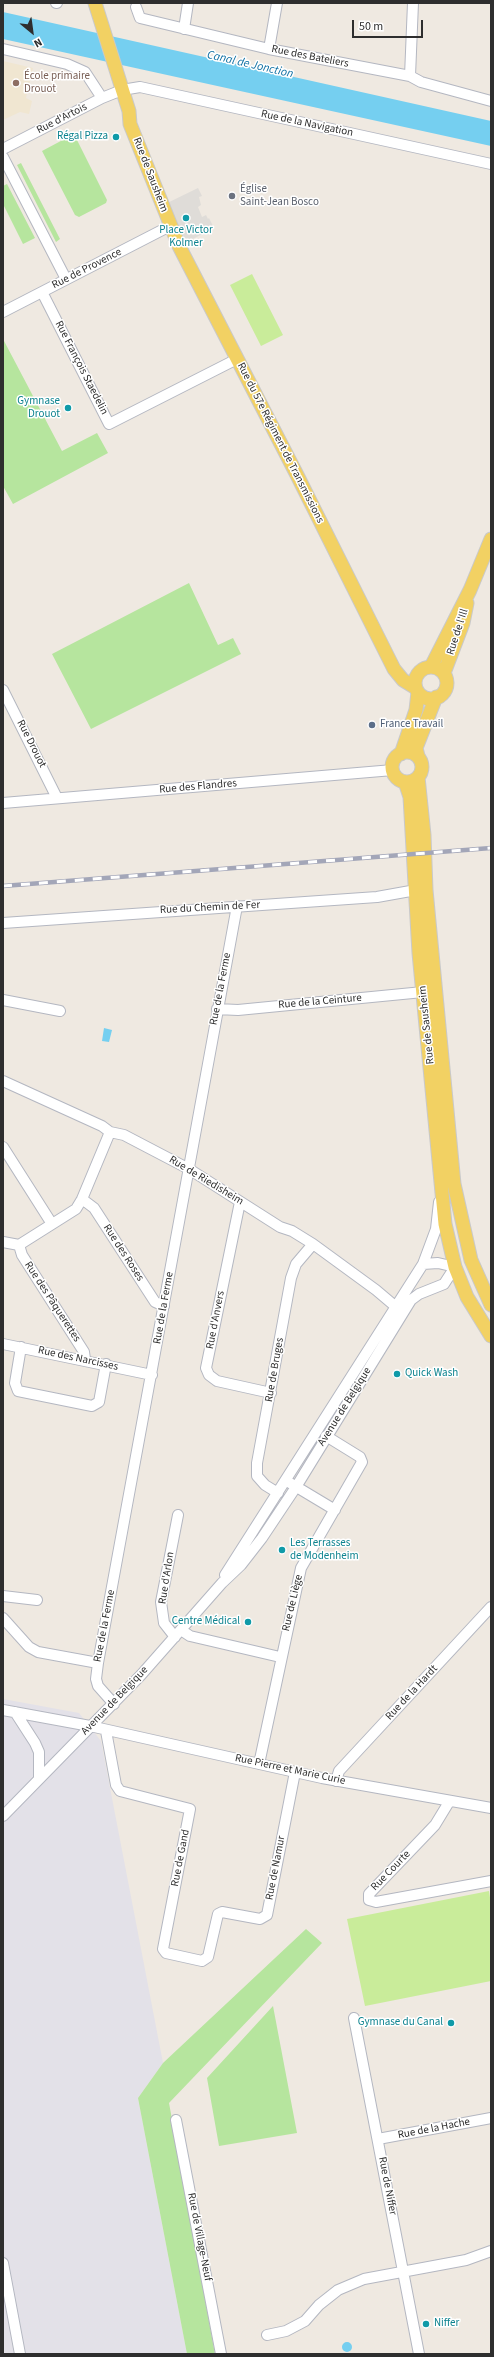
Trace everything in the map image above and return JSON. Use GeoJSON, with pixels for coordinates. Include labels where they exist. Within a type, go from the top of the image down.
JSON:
{"type":"FeatureCollection","features":[{"type":"Feature","properties":{"kind":"main road"},"geometry":{"type":"LineString","coordinates":[[88,3],[97,22],[118,92]]}},
{"type":"Feature","properties":{"kind":"main road"},"geometry":{"type":"LineString","coordinates":[[95,3],[97,22]]}},
{"type":"Feature","properties":{"kind":"main road","name":"Rue de Sausheim"},"geometry":{"type":"LineString","coordinates":[[118,92],[170,226]]}},
{"type":"Feature","properties":{"kind":"main road","name":"Rue du 57e Régiment de Transmissions"},"geometry":{"type":"LineString","coordinates":[[170,226],[390,660],[398,675],[417,690]]}},
{"type":"Feature","properties":{"kind":"main road","name":"Rue de l'Ill"},"geometry":{"type":"LineString","coordinates":[[431,667],[470,590],[491,538]]}},
{"type":"Feature","properties":{"kind":"main road","name":"Rue de l'Ill"},"geometry":{"type":"LineString","coordinates":[[444,673],[463,623],[470,590]]}},
{"type":"Feature","properties":{"kind":"main road"},"geometry":{"type":"LineString","coordinates":[[390,660],[406,670],[418,674],[431,667],[444,673],[446,687],[436,697],[416,748],[422,765],[418,777],[405,782],[397,778],[393,770],[394,761],[401,754],[416,710],[418,674]]}},
{"type":"Feature","properties":{"kind":"main road"},"geometry":{"type":"LineString","coordinates":[[417,690],[426,698],[436,697]]}},
{"type":"Feature","properties":{"kind":"main road"},"geometry":{"type":"LineString","coordinates":[[401,754],[410,752],[418,756]]}},
{"type":"Feature","properties":{"kind":"main road","name":"Rue de Sausheim"},"geometry":{"type":"LineString","coordinates":[[418,777],[424,835],[421,890]]}},
{"type":"Feature","properties":{"kind":"main road","name":"Rue de Sausheim"},"geometry":{"type":"LineString","coordinates":[[405,782],[410,797],[421,890],[429,992],[440,1188],[445,1224],[455,1267],[467,1297],[491,1336]]}},
{"type":"Feature","properties":{"kind":"main road","name":"Rue de Sausheim"},"geometry":{"type":"LineString","coordinates":[[429,992],[454,1184],[471,1260],[491,1305]]}},
{"type":"Feature","properties":{"kind":"street"},"geometry":{"type":"LineString","coordinates":[[184,29],[188,3]]}},
{"type":"Feature","properties":{"kind":"street"},"geometry":{"type":"LineString","coordinates":[[269,49],[277,3]]}},
{"type":"Feature","properties":{"kind":"street"},"geometry":{"type":"LineString","coordinates":[[410,76],[413,3]]}},
{"type":"Feature","properties":{"kind":"street","name":"Rue des Bateliers"},"geometry":{"type":"LineString","coordinates":[[136,7],[140,18],[269,49],[410,76],[421,82],[491,101]]}},
{"type":"Feature","properties":{"kind":"street"},"geometry":{"type":"LineString","coordinates":[[3,49],[67,64],[86,72],[102,98]]}},
{"type":"Feature","properties":{"kind":"street","name":"Rue de la Navigation"},"geometry":{"type":"LineString","coordinates":[[118,92],[140,87],[491,164]]}},
{"type":"Feature","properties":{"kind":"street","name":"Rue d'Artois"},"geometry":{"type":"LineString","coordinates":[[3,149],[102,98],[118,92]]}},
{"type":"Feature","properties":{"kind":"street"},"geometry":{"type":"LineString","coordinates":[[3,157],[66,279]]}},
{"type":"Feature","properties":{"kind":"street","name":"Rue de Provence"},"geometry":{"type":"LineString","coordinates":[[3,312],[170,226]]}},
{"type":"Feature","properties":{"kind":"street","name":"Rue François Staedelin"},"geometry":{"type":"LineString","coordinates":[[42,292],[109,424],[237,359]]}},
{"type":"Feature","properties":{"kind":"street","name":"Rue Drouot"},"geometry":{"type":"LineString","coordinates":[[3,690],[57,798]]}},
{"type":"Feature","properties":{"kind":"street","name":"Rue des Flandres"},"geometry":{"type":"LineString","coordinates":[[3,803],[393,770]]}},
{"type":"Feature","properties":{"kind":"street","name":"Rue du Chemin de Fer"},"geometry":{"type":"LineString","coordinates":[[3,923],[377,897],[421,890]]}},
{"type":"Feature","properties":{"kind":"street","name":"Rue de la Ferme"},"geometry":{"type":"LineString","coordinates":[[114,1704],[98,1686],[96,1679],[98,1663],[190,1169],[217,1009],[237,906]]}},
{"type":"Feature","properties":{"kind":"street","name":"Rue de la Ceinture"},"geometry":{"type":"LineString","coordinates":[[217,1009],[238,1010],[429,992]]}},
{"type":"Feature","properties":{"kind":"street"},"geometry":{"type":"LineString","coordinates":[[3,1000],[60,1011]]}},
{"type":"Feature","properties":{"kind":"street","name":"Rue de Riedisheim"},"geometry":{"type":"LineString","coordinates":[[3,1081],[102,1126],[110,1132],[124,1135],[190,1169],[280,1227],[292,1231],[313,1244],[399,1308]]}},
{"type":"Feature","properties":{"kind":"street"},"geometry":{"type":"LineString","coordinates":[[3,1242],[19,1245],[76,1209],[82,1199],[110,1132]]}},
{"type":"Feature","properties":{"kind":"street"},"geometry":{"type":"LineString","coordinates":[[3,1147],[52,1224]]}},
{"type":"Feature","properties":{"kind":"street","name":"Avenue de Belgique"},"geometry":{"type":"LineString","coordinates":[[3,1816],[90,1726],[114,1704],[222,1583],[241,1565],[262,1538],[296,1487],[326,1436],[423,1264],[436,1229],[440,1188]]}},
{"type":"Feature","properties":{"kind":"street","name":"Rue des Roses"},"geometry":{"type":"LineString","coordinates":[[82,1199],[94,1208],[155,1302],[164,1306]]}},
{"type":"Feature","properties":{"kind":"street","name":"Rue d'Anvers"},"geometry":{"type":"LineString","coordinates":[[240,1202],[206,1368],[209,1375],[217,1381],[271,1393]]}},
{"type":"Feature","properties":{"kind":"street","name":"Rue de Bruges"},"geometry":{"type":"LineString","coordinates":[[278,1493],[264,1484],[257,1476],[257,1463],[291,1278],[296,1264],[313,1244]]}},
{"type":"Feature","properties":{"kind":"street","name":"Rue des Pâquerettes"},"geometry":{"type":"LineString","coordinates":[[19,1245],[22,1255],[84,1352],[85,1359]]}},
{"type":"Feature","properties":{"kind":"street"},"geometry":{"type":"LineString","coordinates":[[423,1264],[438,1263],[455,1267],[471,1260]]}},
{"type":"Feature","properties":{"kind":"street","name":"Avenue de Belgique"},"geometry":{"type":"LineString","coordinates":[[222,1583],[225,1574],[399,1308],[419,1294],[444,1284],[455,1267]]}},
{"type":"Feature","properties":{"kind":"street","name":"Rue des Narcisses"},"geometry":{"type":"LineString","coordinates":[[3,1344],[85,1359],[152,1375]]}},
{"type":"Feature","properties":{"kind":"street"},"geometry":{"type":"LineString","coordinates":[[22,1347],[15,1383],[18,1391],[84,1405],[92,1406],[99,1402],[106,1364]]}},
{"type":"Feature","properties":{"kind":"street","name":"Rue de Liège"},"geometry":{"type":"LineString","coordinates":[[259,1764],[280,1657],[301,1568],[362,1462],[360,1458],[326,1436]]}},
{"type":"Feature","properties":{"kind":"street"},"geometry":{"type":"LineString","coordinates":[[286,1481],[335,1510]]}},
{"type":"Feature","properties":{"kind":"street","name":"Rue d'Arlon"},"geometry":{"type":"LineString","coordinates":[[178,1515],[162,1602],[164,1623],[178,1634]]}},
{"type":"Feature","properties":{"kind":"street"},"geometry":{"type":"LineString","coordinates":[[3,1596],[37,1600]]}},
{"type":"Feature","properties":{"kind":"street","name":"Rue de la Hardt"},"geometry":{"type":"LineString","coordinates":[[336,1781],[339,1771],[491,1607]]}},
{"type":"Feature","properties":{"kind":"street"},"geometry":{"type":"LineString","coordinates":[[3,1618],[29,1647],[38,1652],[98,1663]]}},
{"type":"Feature","properties":{"kind":"street"},"geometry":{"type":"LineString","coordinates":[[178,1634],[280,1657]]}},
{"type":"Feature","properties":{"kind":"street","name":"Rue Pierre et Marie Curie"},"geometry":{"type":"LineString","coordinates":[[3,1710],[90,1726],[106,1731],[336,1781],[449,1802],[491,1808]]}},
{"type":"Feature","properties":{"kind":"street"},"geometry":{"type":"LineString","coordinates":[[15,1712],[37,1748],[39,1779]]}},
{"type":"Feature","properties":{"kind":"street","name":"Rue de Gand"},"geometry":{"type":"LineString","coordinates":[[106,1731],[116,1785],[120,1791],[190,1809],[163,1949],[166,1953],[202,1961],[208,1957],[218,1914]]}},
{"type":"Feature","properties":{"kind":"street","name":"Rue de Namur"},"geometry":{"type":"LineString","coordinates":[[218,1914],[222,1912],[260,1919],[267,1915],[295,1772]]}},
{"type":"Feature","properties":{"kind":"street","name":"Rue Courte"},"geometry":{"type":"LineString","coordinates":[[449,1802],[435,1825],[369,1894],[369,1900],[376,1902],[491,1880]]}},
{"type":"Feature","properties":{"kind":"street","name":"Rue de Niffer"},"geometry":{"type":"LineString","coordinates":[[354,2018],[419,2354]]}},
{"type":"Feature","properties":{"kind":"street","name":"Rue de la Hache"},"geometry":{"type":"LineString","coordinates":[[378,2139],[491,2118]]}},
{"type":"Feature","properties":{"kind":"street","name":"Rue de Village-Neuf"},"geometry":{"type":"LineString","coordinates":[[176,2120],[221,2354]]}},
{"type":"Feature","properties":{"kind":"street"},"geometry":{"type":"LineString","coordinates":[[267,2335],[286,2331],[305,2321],[319,2305],[338,2290],[364,2279],[466,2260],[491,2251]]}},
{"type":"Feature","properties":{"kind":"street"},"geometry":{"type":"LineString","coordinates":[[3,2263],[20,2354]]}},
{"type":"Feature","properties":{"kind":"shaded area","name":"École primaire Drouot"},"geometry":{"type":"Polygon","coordinates":[[[3,61],[33,68],[26,98],[32,101],[29,114],[20,112],[3,120],[3,61]]]}},
{"type":"Feature","properties":{"kind":"shaded area","name":"Place Victor Kolmer"},"geometry":{"type":"Polygon","coordinates":[[[198,188],[202,196],[199,197],[201,205],[198,207],[202,217],[206,215],[214,228],[179,246],[161,206],[198,188]]]}},
{"type":"Feature","properties":{"kind":"shaded area"},"geometry":{"type":"Polygon","coordinates":[[[3,1699],[79,1713],[101,1741],[163,2063],[138,2098],[187,2354],[3,2354],[3,1699]]]}},
{"type":"Feature","properties":{"kind":"green space"},"geometry":{"type":"Polygon","coordinates":[[[74,134],[107,200],[106,203],[79,217],[75,215],[42,151],[74,134]]]}},
{"type":"Feature","properties":{"kind":"green space"},"geometry":{"type":"Polygon","coordinates":[[[21,163],[60,239],[56,242],[17,165],[21,163]]]}},
{"type":"Feature","properties":{"kind":"green space"},"geometry":{"type":"Polygon","coordinates":[[[7,184],[35,238],[23,244],[3,204],[3,186],[7,184]]]}},
{"type":"Feature","properties":{"kind":"green space"},"geometry":{"type":"Polygon","coordinates":[[[252,274],[283,335],[261,346],[230,285],[252,274]]]}},
{"type":"Feature","properties":{"kind":"green space"},"geometry":{"type":"Polygon","coordinates":[[[3,339],[62,451],[97,433],[108,453],[13,504],[3,486],[3,339]]]}},
{"type":"Feature","properties":{"kind":"green space"},"geometry":{"type":"Polygon","coordinates":[[[189,583],[218,645],[233,638],[241,654],[91,729],[52,654],[189,583]]]}},
{"type":"Feature","properties":{"kind":"green space"},"geometry":{"type":"Polygon","coordinates":[[[489,1891],[491,1904],[491,1981],[365,2006],[347,1919],[489,1891]]]}},
{"type":"Feature","properties":{"kind":"green space"},"geometry":{"type":"Polygon","coordinates":[[[306,1929],[322,1943],[169,2103],[215,2354],[187,2354],[138,2098],[163,2063],[306,1929]]]}},
{"type":"Feature","properties":{"kind":"green space"},"geometry":{"type":"Polygon","coordinates":[[[273,2006],[297,2133],[219,2146],[207,2078],[273,2006]]]}},
{"type":"Feature","properties":{"kind":"water"},"geometry":{"type":"Polygon","coordinates":[[[3,12],[491,121],[491,146],[3,39],[3,12]]]}},
{"type":"Feature","properties":{"kind":"water"},"geometry":{"type":"Polygon","coordinates":[[[104,1028],[112,1030],[109,1042],[102,1041],[104,1028]]]}},
{"type":"Feature","properties":{"kind":"water"},"geometry":{"type":"Polygon","coordinates":[[[347,2342],[352,2347],[347,2352],[342,2347],[347,2342]]]}},
{"type":"Feature","properties":{"kind":"railway"},"geometry":{"type":"LineString","coordinates":[[3,886],[491,848]]}},
{"type":"Feature","properties":{"kind":"place","name":"École primaire Drouot"},"geometry":{"type":"Point","coordinates":[16,83]}},
{"type":"Feature","properties":{"kind":"place","name":"Régal Pizza"},"geometry":{"type":"Point","coordinates":[116,137]}},
{"type":"Feature","properties":{"kind":"place","name":"Église Saint-Jean Bosco"},"geometry":{"type":"Point","coordinates":[232,196]}},
{"type":"Feature","properties":{"kind":"place","name":"Place Victor Kolmer"},"geometry":{"type":"Point","coordinates":[186,218]}},
{"type":"Feature","properties":{"kind":"place","name":"Gymnase Drouot"},"geometry":{"type":"Point","coordinates":[68,408]}},
{"type":"Feature","properties":{"kind":"place","name":"France Travail"},"geometry":{"type":"Point","coordinates":[372,725]}},
{"type":"Feature","properties":{"kind":"place","name":"Quick Wash"},"geometry":{"type":"Point","coordinates":[397,1374]}},
{"type":"Feature","properties":{"kind":"place","name":"Les Terrasses de Modenheim"},"geometry":{"type":"Point","coordinates":[282,1550]}},
{"type":"Feature","properties":{"kind":"place","name":"Centre Médical"},"geometry":{"type":"Point","coordinates":[248,1622]}},
{"type":"Feature","properties":{"kind":"place","name":"Gymnase du Canal"},"geometry":{"type":"Point","coordinates":[451,2023]}},
{"type":"Feature","properties":{"kind":"place","name":"Niffer"},"geometry":{"type":"Point","coordinates":[426,2324]}},
{"type":"Feature","properties":{"kind":"water label","name":"Canal de Jonction"},"geometry":{"type":"Point","coordinates":[250,65]}}]}
